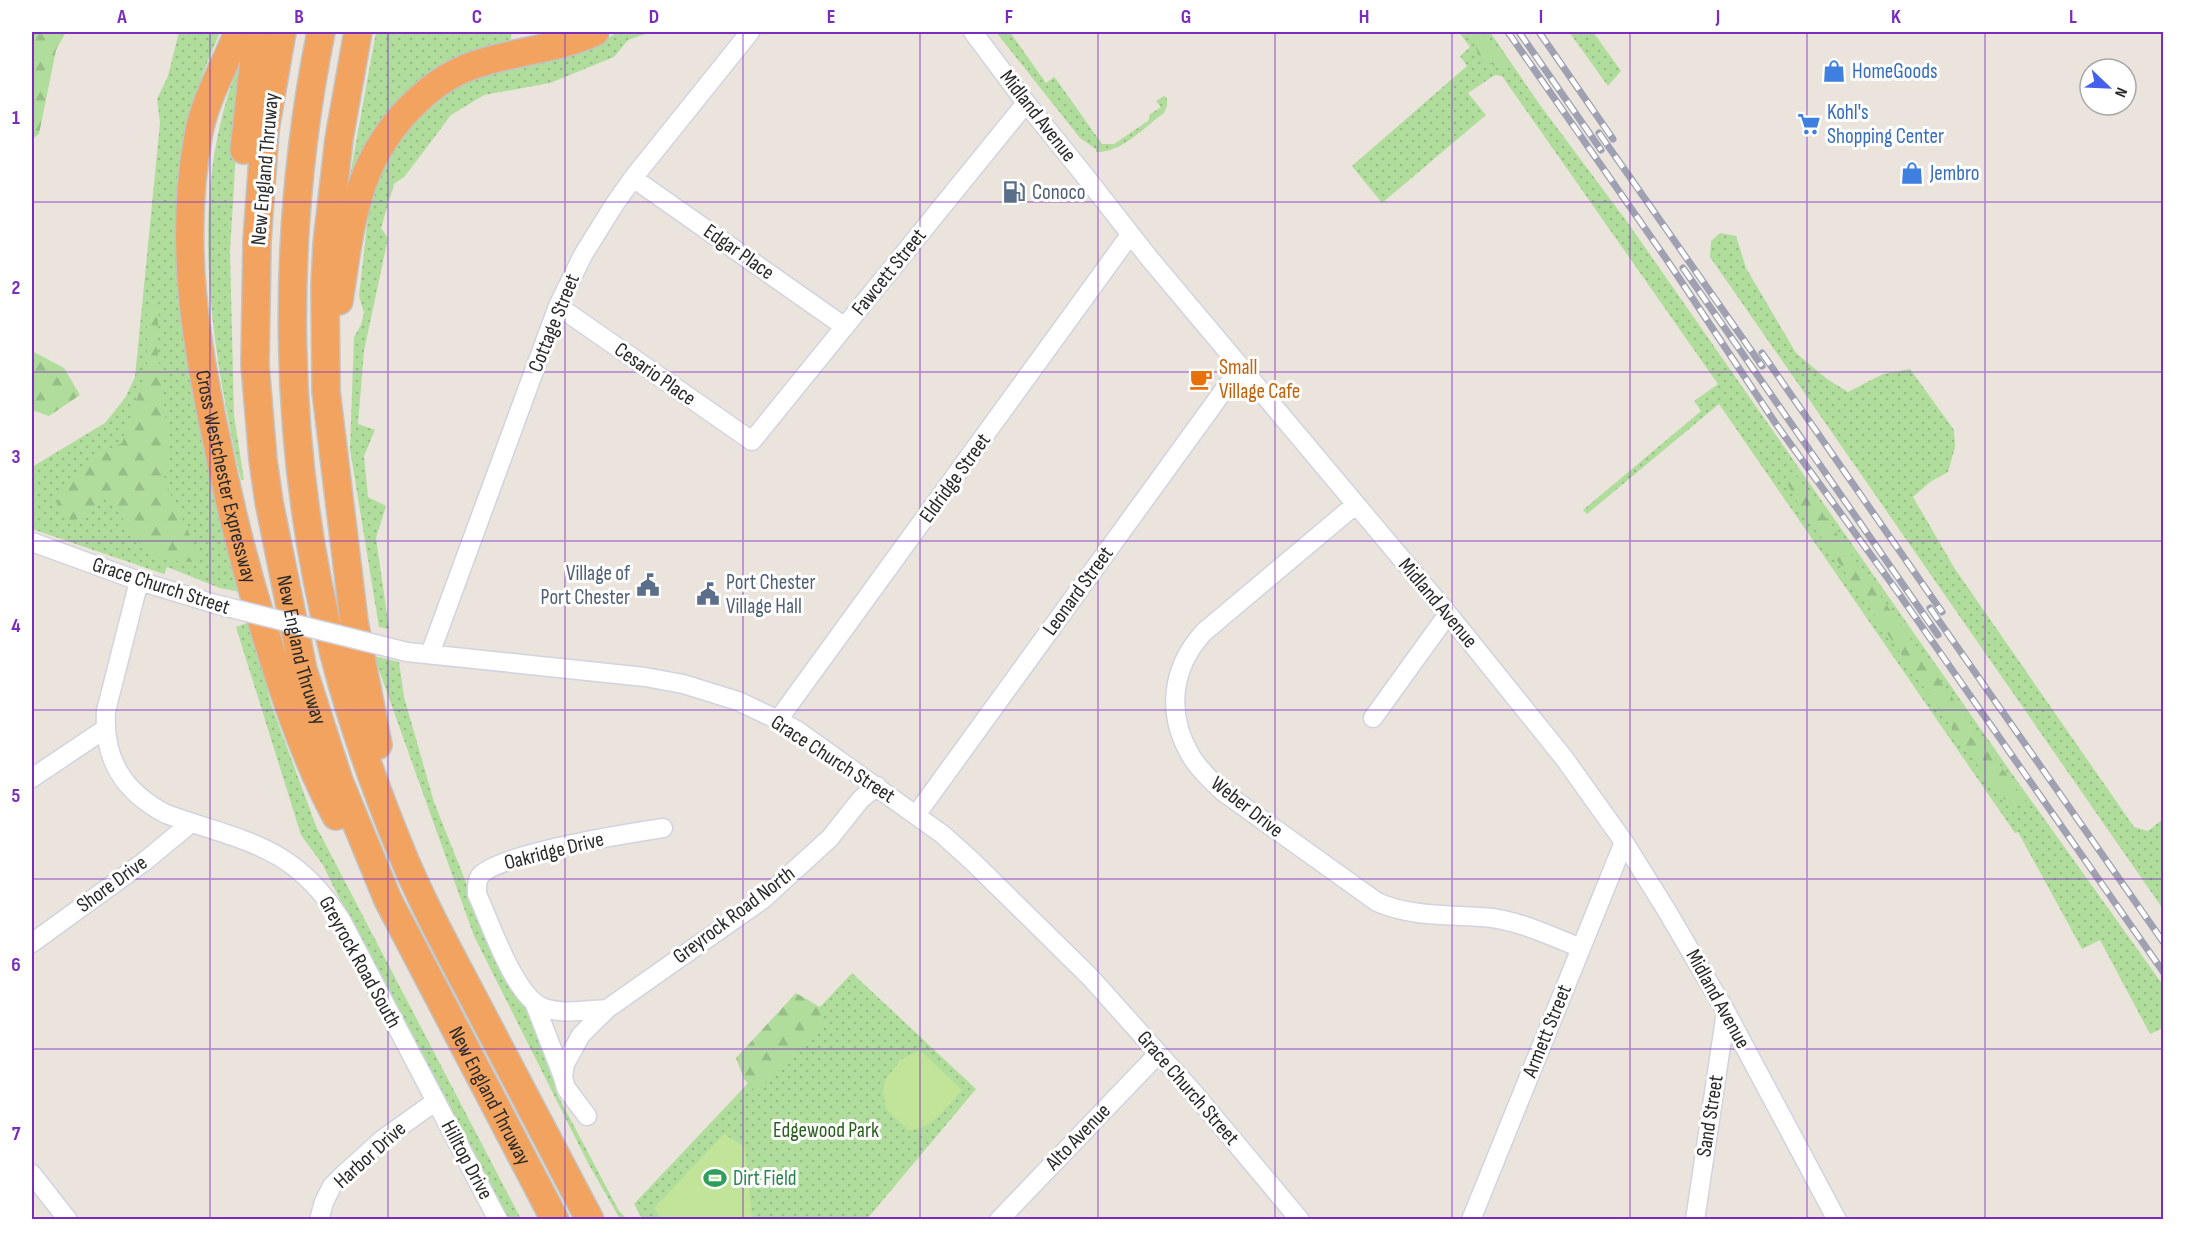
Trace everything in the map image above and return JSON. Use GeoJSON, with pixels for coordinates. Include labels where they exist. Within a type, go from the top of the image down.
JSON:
{"type":"FeatureCollection","features":[{"type":"Feature","properties":{"kind":"highway","name":"Cross Westchester Expressway"},"geometry":{"type":"LineString","coordinates":[[238,32],[202,120],[194,159],[190,213],[190,266],[194,321],[200,359],[237,534],[292,716],[321,788],[388,900]]}},
{"type":"Feature","properties":{"kind":"highway"},"geometry":{"type":"LineString","coordinates":[[255,301],[243,190],[244,151],[257,32]]}},
{"type":"Feature","properties":{"kind":"highway","name":"New England Thruway"},"geometry":{"type":"LineString","coordinates":[[282,32],[265,130],[255,301],[255,365],[263,460],[291,617],[303,670],[339,782],[388,900],[555,1220]]}},
{"type":"Feature","properties":{"kind":"highway","name":"New England Thruway"},"geometry":{"type":"LineString","coordinates":[[321,32],[304,126],[293,248],[293,352],[301,476],[319,584],[334,653],[364,748],[401,852],[448,950],[590,1220]]}},
{"type":"Feature","properties":{"kind":"highway"},"geometry":{"type":"LineString","coordinates":[[358,32],[338,150],[327,244],[326,392],[354,621],[401,852]]}},
{"type":"Feature","properties":{"kind":"highway"},"geometry":{"type":"LineString","coordinates":[[326,392],[348,241],[358,195],[374,155],[397,120],[426,92],[458,71],[490,60],[566,43],[595,32]]}},
{"type":"Feature","properties":{"kind":"street","name":"Cottage Street"},"geometry":{"type":"LineString","coordinates":[[430,654],[558,306],[597,231],[633,178],[750,32]]}},
{"type":"Feature","properties":{"kind":"street","name":"Midland Avenue"},"geometry":{"type":"LineString","coordinates":[[973,32],[1130,235],[1448,614],[1564,758],[1624,842],[1667,911],[1726,1012],[1837,1220]]}},
{"type":"Feature","properties":{"kind":"street","name":"Fawcett Street"},"geometry":{"type":"LineString","coordinates":[[752,441],[1026,103]]}},
{"type":"Feature","properties":{"kind":"street","name":"Edgar Place"},"geometry":{"type":"LineString","coordinates":[[633,178],[845,327]]}},
{"type":"Feature","properties":{"kind":"street","name":"Eldridge Street"},"geometry":{"type":"LineString","coordinates":[[778,720],[1130,235]]}},
{"type":"Feature","properties":{"kind":"street","name":"Cesario Place"},"geometry":{"type":"LineString","coordinates":[[558,306],[752,441]]}},
{"type":"Feature","properties":{"kind":"street","name":"Leonard Street"},"geometry":{"type":"LineString","coordinates":[[916,815],[1240,368]]}},
{"type":"Feature","properties":{"kind":"street","name":"Weber Drive"},"geometry":{"type":"LineString","coordinates":[[1355,505],[1204,632],[1192,645],[1181,667],[1175,693],[1178,726],[1188,750],[1206,776],[1222,791],[1377,902],[1392,909],[1410,912],[1494,919],[1516,924],[1581,948]]}},
{"type":"Feature","properties":{"kind":"street","name":"Grace Church Street"},"geometry":{"type":"LineString","coordinates":[[32,542],[139,581],[215,604],[406,652],[645,677],[683,684],[738,701],[778,720],[798,731],[877,786],[972,861],[1090,977],[1193,1092],[1299,1219]]}},
{"type":"Feature","properties":{"kind":"street","name":"Greyrock Road South"},"geometry":{"type":"LineString","coordinates":[[139,581],[110,691],[105,729],[115,765],[123,780],[135,794],[166,814],[271,851],[298,868],[317,888],[341,920],[436,1101]]}},
{"type":"Feature","properties":{"kind":"street"},"geometry":{"type":"LineString","coordinates":[[1373,718],[1448,614]]}},
{"type":"Feature","properties":{"kind":"street"},"geometry":{"type":"LineString","coordinates":[[32,778],[105,729]]}},
{"type":"Feature","properties":{"kind":"street","name":"Greyrock Road North"},"geometry":{"type":"LineString","coordinates":[[563,1077],[565,1064],[581,1035],[607,1009],[762,900],[830,838],[861,800],[877,786]]}},
{"type":"Feature","properties":{"kind":"street","name":"Shore Drive"},"geometry":{"type":"LineString","coordinates":[[32,944],[145,861],[191,823]]}},
{"type":"Feature","properties":{"kind":"street","name":"Oakridge Drive"},"geometry":{"type":"LineString","coordinates":[[587,1116],[566,1088],[534,1002],[520,988],[477,894],[476,886],[479,877],[490,868],[513,859],[599,838],[663,828]]}},
{"type":"Feature","properties":{"kind":"street","name":"Armett Street"},"geometry":{"type":"LineString","coordinates":[[1471,1220],[1624,842]]}},
{"type":"Feature","properties":{"kind":"street"},"geometry":{"type":"LineString","coordinates":[[534,1002],[542,1007],[558,1011],[607,1009]]}},
{"type":"Feature","properties":{"kind":"street","name":"Sand Street"},"geometry":{"type":"LineString","coordinates":[[1695,1220],[1726,1012]]}},
{"type":"Feature","properties":{"kind":"street","name":"Alto Avenue"},"geometry":{"type":"LineString","coordinates":[[999,1220],[1158,1054]]}},
{"type":"Feature","properties":{"kind":"street","name":"Harbor Drive"},"geometry":{"type":"LineString","coordinates":[[319,1220],[332,1186],[384,1139],[436,1101]]}},
{"type":"Feature","properties":{"kind":"street","name":"Hilltop Drive"},"geometry":{"type":"LineString","coordinates":[[436,1101],[498,1220]]}},
{"type":"Feature","properties":{"kind":"street"},"geometry":{"type":"LineString","coordinates":[[32,1174],[68,1220]]}},
{"type":"Feature","properties":{"kind":"green space"},"geometry":{"type":"Polygon","coordinates":[[[32,32],[66,32],[56,50],[39,134],[32,139],[32,32]]]}},
{"type":"Feature","properties":{"kind":"green space"},"geometry":{"type":"Polygon","coordinates":[[[179,32],[220,32],[203,73],[190,115],[179,227],[183,328],[200,422],[240,592],[220,588],[167,567],[164,574],[32,529],[32,467],[105,423],[125,398],[135,377],[160,123],[157,99],[168,76],[179,32]]]}},
{"type":"Feature","properties":{"kind":"green space"},"geometry":{"type":"Polygon","coordinates":[[[376,32],[512,32],[510,44],[455,65],[354,183],[349,181],[376,32]]]}},
{"type":"Feature","properties":{"kind":"green space"},"geometry":{"type":"Polygon","coordinates":[[[618,32],[651,32],[628,40],[614,57],[550,83],[484,95],[451,115],[405,176],[394,184],[381,228],[388,238],[364,351],[358,424],[375,430],[364,456],[368,497],[386,506],[376,538],[389,629],[379,627],[350,449],[354,337],[361,325],[364,313],[359,296],[370,199],[383,164],[412,124],[445,93],[503,65],[594,46],[618,32]]]}},
{"type":"Feature","properties":{"kind":"green space"},"geometry":{"type":"Polygon","coordinates":[[[996,32],[1010,32],[1046,83],[1054,77],[1056,79],[1102,144],[1114,144],[1148,121],[1149,115],[1161,107],[1156,101],[1164,96],[1167,98],[1167,106],[1164,113],[1124,144],[1096,152],[1096,149],[1080,138],[996,32]]]}},
{"type":"Feature","properties":{"kind":"green space"},"geometry":{"type":"Polygon","coordinates":[[[1459,32],[1490,32],[1540,105],[1628,223],[2015,778],[2163,985],[2163,1028],[2150,1034],[2100,940],[2082,949],[2018,832],[2015,833],[1719,404],[1587,514],[1583,510],[1701,411],[1694,401],[1718,384],[1502,76],[1495,75],[1468,93],[1486,115],[1382,203],[1352,166],[1467,66],[1460,56],[1470,47],[1459,32]]]}},
{"type":"Feature","properties":{"kind":"green space"},"geometry":{"type":"Polygon","coordinates":[[[1472,32],[1478,32],[1505,62],[1506,73],[1478,55],[1472,32]]]}},
{"type":"Feature","properties":{"kind":"green space"},"geometry":{"type":"Polygon","coordinates":[[[1569,32],[1593,32],[1621,71],[1608,86],[1569,32]]]}},
{"type":"Feature","properties":{"kind":"green space"},"geometry":{"type":"Polygon","coordinates":[[[245,50],[239,102],[230,251],[234,415],[244,480],[241,480],[220,373],[208,264],[209,209],[214,155],[226,102],[245,50]]]}},
{"type":"Feature","properties":{"kind":"green space"},"geometry":{"type":"Polygon","coordinates":[[[1720,233],[1736,236],[1746,268],[1796,353],[1827,379],[1848,392],[1883,374],[1910,369],[1954,430],[1955,447],[1948,472],[1930,482],[1913,497],[1955,569],[2134,827],[2148,831],[2163,819],[2163,909],[1710,257],[1711,241],[1720,233]]]}},
{"type":"Feature","properties":{"kind":"green space"},"geometry":{"type":"Polygon","coordinates":[[[154,304],[159,307],[157,345],[169,447],[164,480],[199,554],[195,562],[182,562],[150,554],[124,526],[122,514],[104,499],[86,517],[71,520],[59,512],[57,503],[84,466],[122,443],[147,370],[147,315],[154,304]]]}},
{"type":"Feature","properties":{"kind":"green space"},"geometry":{"type":"Polygon","coordinates":[[[32,351],[64,368],[80,395],[49,416],[32,410],[32,351]]]}},
{"type":"Feature","properties":{"kind":"green space"},"geometry":{"type":"Polygon","coordinates":[[[1786,475],[1798,477],[2026,802],[2008,801],[1994,789],[1799,505],[1786,481],[1786,475]]]}},
{"type":"Feature","properties":{"kind":"green space"},"geometry":{"type":"Polygon","coordinates":[[[251,624],[271,704],[316,826],[521,1219],[509,1219],[396,1015],[323,865],[301,835],[236,627],[251,624]]]}},
{"type":"Feature","properties":{"kind":"green space"},"geometry":{"type":"Polygon","coordinates":[[[374,656],[399,662],[404,697],[434,802],[469,890],[543,1038],[554,1064],[557,1094],[619,1211],[627,1219],[620,1219],[588,1163],[474,936],[374,656]]]}},
{"type":"Feature","properties":{"kind":"green space","name":"Edgewood Park"},"geometry":{"type":"Polygon","coordinates":[[[852,973],[976,1089],[867,1219],[642,1219],[634,1204],[852,973]]]}},
{"type":"Feature","properties":{"kind":"green space"},"geometry":{"type":"Polygon","coordinates":[[[796,993],[820,1007],[821,1023],[757,1093],[744,1079],[736,1058],[796,993]]]}},
{"type":"Feature","properties":{"kind":"green space"},"geometry":{"type":"Polygon","coordinates":[[[920,1050],[962,1090],[932,1122],[917,1129],[908,1130],[886,1109],[883,1091],[886,1079],[900,1060],[920,1050]]]}},
{"type":"Feature","properties":{"kind":"green space","name":"Dirt Field"},"geometry":{"type":"Polygon","coordinates":[[[724,1134],[745,1147],[752,1219],[661,1219],[654,1208],[724,1134]]]}},
{"type":"Feature","properties":{"kind":"railway"},"geometry":{"type":"LineString","coordinates":[[1508,32],[1667,260],[1776,424],[1897,591],[2164,973]]}},
{"type":"Feature","properties":{"kind":"railway"},"geometry":{"type":"LineString","coordinates":[[1519,32],[1601,150]]}},
{"type":"Feature","properties":{"kind":"railway"},"geometry":{"type":"LineString","coordinates":[[1539,32],[1613,139]]}},
{"type":"Feature","properties":{"kind":"railway"},"geometry":{"type":"LineString","coordinates":[[1599,133],[1762,366]]}},
{"type":"Feature","properties":{"kind":"railway"},"geometry":{"type":"LineString","coordinates":[[1683,268],[1938,635]]}},
{"type":"Feature","properties":{"kind":"railway"},"geometry":{"type":"LineString","coordinates":[[1762,353],[1942,612]]}},
{"type":"Feature","properties":{"kind":"railway"},"geometry":{"type":"LineString","coordinates":[[1930,608],[2164,943]]}},
{"type":"Feature","properties":{"kind":"place","name":"HomeGoods"},"geometry":{"type":"Point","coordinates":[1834,71]}},
{"type":"Feature","properties":{"kind":"place","name":"Kohl's Shopping Center"},"geometry":{"type":"Point","coordinates":[1809,124]}},
{"type":"Feature","properties":{"kind":"place","name":"Jembro"},"geometry":{"type":"Point","coordinates":[1912,173]}},
{"type":"Feature","properties":{"kind":"place","name":"Conoco"},"geometry":{"type":"Point","coordinates":[1014,192]}},
{"type":"Feature","properties":{"kind":"place","name":"Small Village Cafe"},"geometry":{"type":"Point","coordinates":[1201,379]}},
{"type":"Feature","properties":{"kind":"place","name":"Village of Port Chester"},"geometry":{"type":"Point","coordinates":[648,585]}},
{"type":"Feature","properties":{"kind":"place","name":"Port Chester Village Hall"},"geometry":{"type":"Point","coordinates":[708,594]}},
{"type":"Feature","properties":{"kind":"place","name":"Dirt Field"},"geometry":{"type":"Point","coordinates":[715,1178]}}]}
